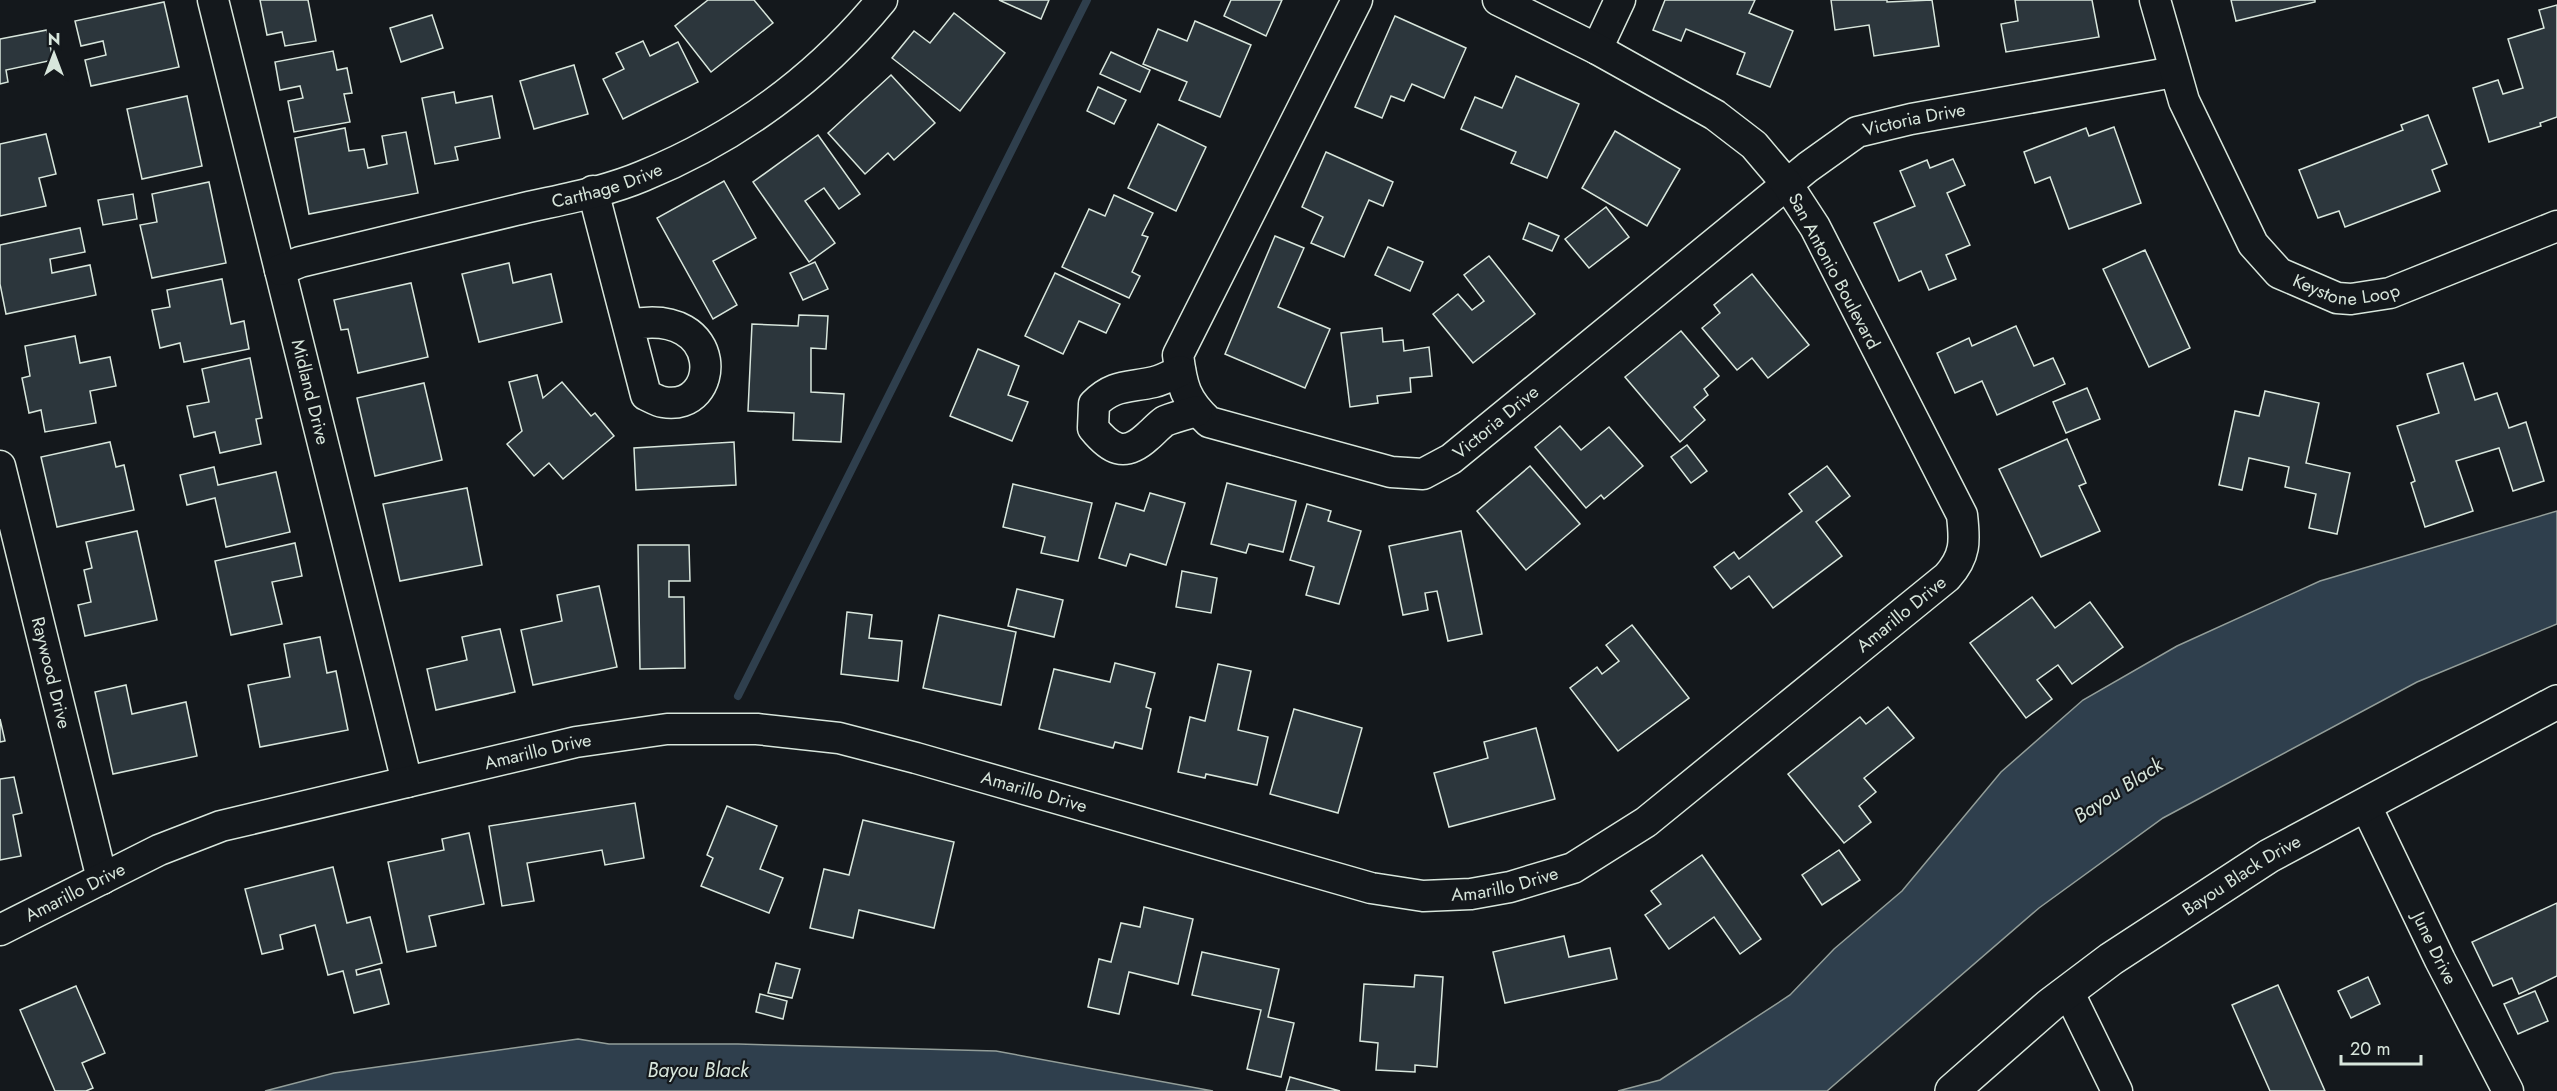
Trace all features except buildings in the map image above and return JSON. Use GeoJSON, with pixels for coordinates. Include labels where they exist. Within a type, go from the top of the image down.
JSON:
{"type":"FeatureCollection","features":[{"type":"Feature","properties":{"kind":"main road","name":"Bayou Black Drive"},"geometry":{"type":"LineString","coordinates":[[1952,1091],[2068,991],[2110,959],[2269,856],[2557,702]]}},
{"type":"Feature","properties":{"kind":"street","name":"Midland Drive"},"geometry":{"type":"LineString","coordinates":[[213,0],[407,782]]}},
{"type":"Feature","properties":{"kind":"street","name":"Carthage Drive"},"geometry":{"type":"LineString","coordinates":[[280,270],[300,262],[593,191],[641,177],[700,151],[784,98],[854,34],[882,0]]}},
{"type":"Feature","properties":{"kind":"street"},"geometry":{"type":"LineString","coordinates":[[1180,371],[1155,382],[1121,387],[1105,393],[1094,404],[1093,428],[1106,443],[1116,449],[1127,449],[1142,442],[1164,422],[1197,411],[1183,389],[1178,355],[1358,0]]}},
{"type":"Feature","properties":{"kind":"street","name":"San Antonio Boulevard"},"geometry":{"type":"LineString","coordinates":[[1498,0],[1597,50],[1715,115],[1754,145],[1787,184],[1815,227],[1962,515],[1965,540]]}},
{"type":"Feature","properties":{"kind":"street"},"geometry":{"type":"LineString","coordinates":[[1597,50],[1620,0]]}},
{"type":"Feature","properties":{"kind":"street","name":"Keystone Loop"},"geometry":{"type":"LineString","coordinates":[[2155,0],[2184,101],[2253,244],[2279,273],[2337,298],[2351,299],[2390,293],[2557,226]]}},
{"type":"Feature","properties":{"kind":"street","name":"Victoria Drive"},"geometry":{"type":"LineString","coordinates":[[1197,411],[1209,422],[1266,438],[1391,472],[1423,474],[1451,459],[1787,184],[1857,132],[1911,119],[2174,72]]}},
{"type":"Feature","properties":{"kind":"street"},"geometry":{"type":"LineString","coordinates":[[593,191],[629,325]]}},
{"type":"Feature","properties":{"kind":"street","name":"Raywood Drive"},"geometry":{"type":"LineString","coordinates":[[0,466],[102,879]]}},
{"type":"Feature","properties":{"kind":"street","name":"Amarillo Drive"},"geometry":{"type":"LineString","coordinates":[[0,930],[159,850],[221,826],[587,741],[668,729],[769,731],[839,738],[1371,888],[1423,896],[1471,894],[1510,887],[1573,868],[1646,822],[1947,577],[1959,564],[1965,540]]}},
{"type":"Feature","properties":{"kind":"street","name":"June Drive"},"geometry":{"type":"LineString","coordinates":[[2365,804],[2440,960],[2508,1091]]}},
{"type":"Feature","properties":{"kind":"street"},"geometry":{"type":"LineString","coordinates":[[2068,991],[2117,1091]]}},
{"type":"Feature","properties":{"kind":"water","name":"Bayou Black"},"geometry":{"type":"Polygon","coordinates":[[[2557,511],[2557,624],[2417,682],[2163,818],[2039,908],[1827,1091],[1618,1091],[1660,1080],[1790,995],[1834,949],[1902,891],[2001,772],[2083,700],[2177,646],[2320,581],[2557,511]]]}},
{"type":"Feature","properties":{"kind":"water","name":"Bayou Black"},"geometry":{"type":"Polygon","coordinates":[[[578,1039],[609,1044],[738,1044],[996,1051],[1213,1091],[265,1091],[334,1073],[578,1039]]]}},
{"type":"Feature","properties":{"kind":"waterway"},"geometry":{"type":"LineString","coordinates":[[738,696],[1087,0]]}}]}
